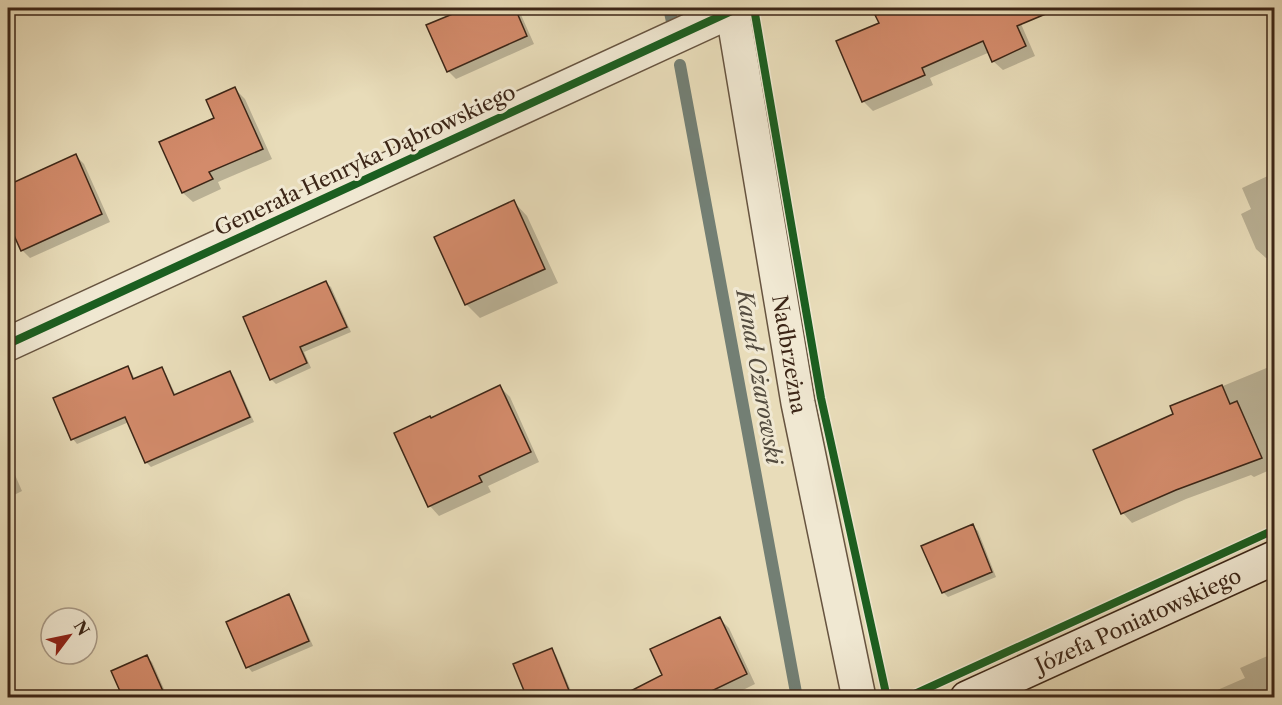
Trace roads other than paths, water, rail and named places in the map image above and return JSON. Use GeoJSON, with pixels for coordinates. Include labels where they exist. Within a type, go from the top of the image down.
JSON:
{"type":"FeatureCollection","features":[{"type":"Feature","properties":{"kind":"street","name":"Generała Henryka Dąbrowskiego"},"geometry":{"type":"LineString","coordinates":[[8,344],[734,9]]}},
{"type":"Feature","properties":{"kind":"street","name":"Nadbrzeżna"},"geometry":{"type":"LineString","coordinates":[[734,9],[798,404],[860,698]]}},
{"type":"Feature","properties":{"kind":"street","name":"Józefa Poniatowskiego"},"geometry":{"type":"LineString","coordinates":[[967,698],[1275,558]]}},
{"type":"Feature","properties":{"kind":"waterway","name":"Kanał Ożarowski"},"geometry":{"type":"LineString","coordinates":[[669,8],[673,26]]}},
{"type":"Feature","properties":{"kind":"waterway","name":"Kanał Ożarowski"},"geometry":{"type":"LineString","coordinates":[[680,65],[797,698]]}}]}
